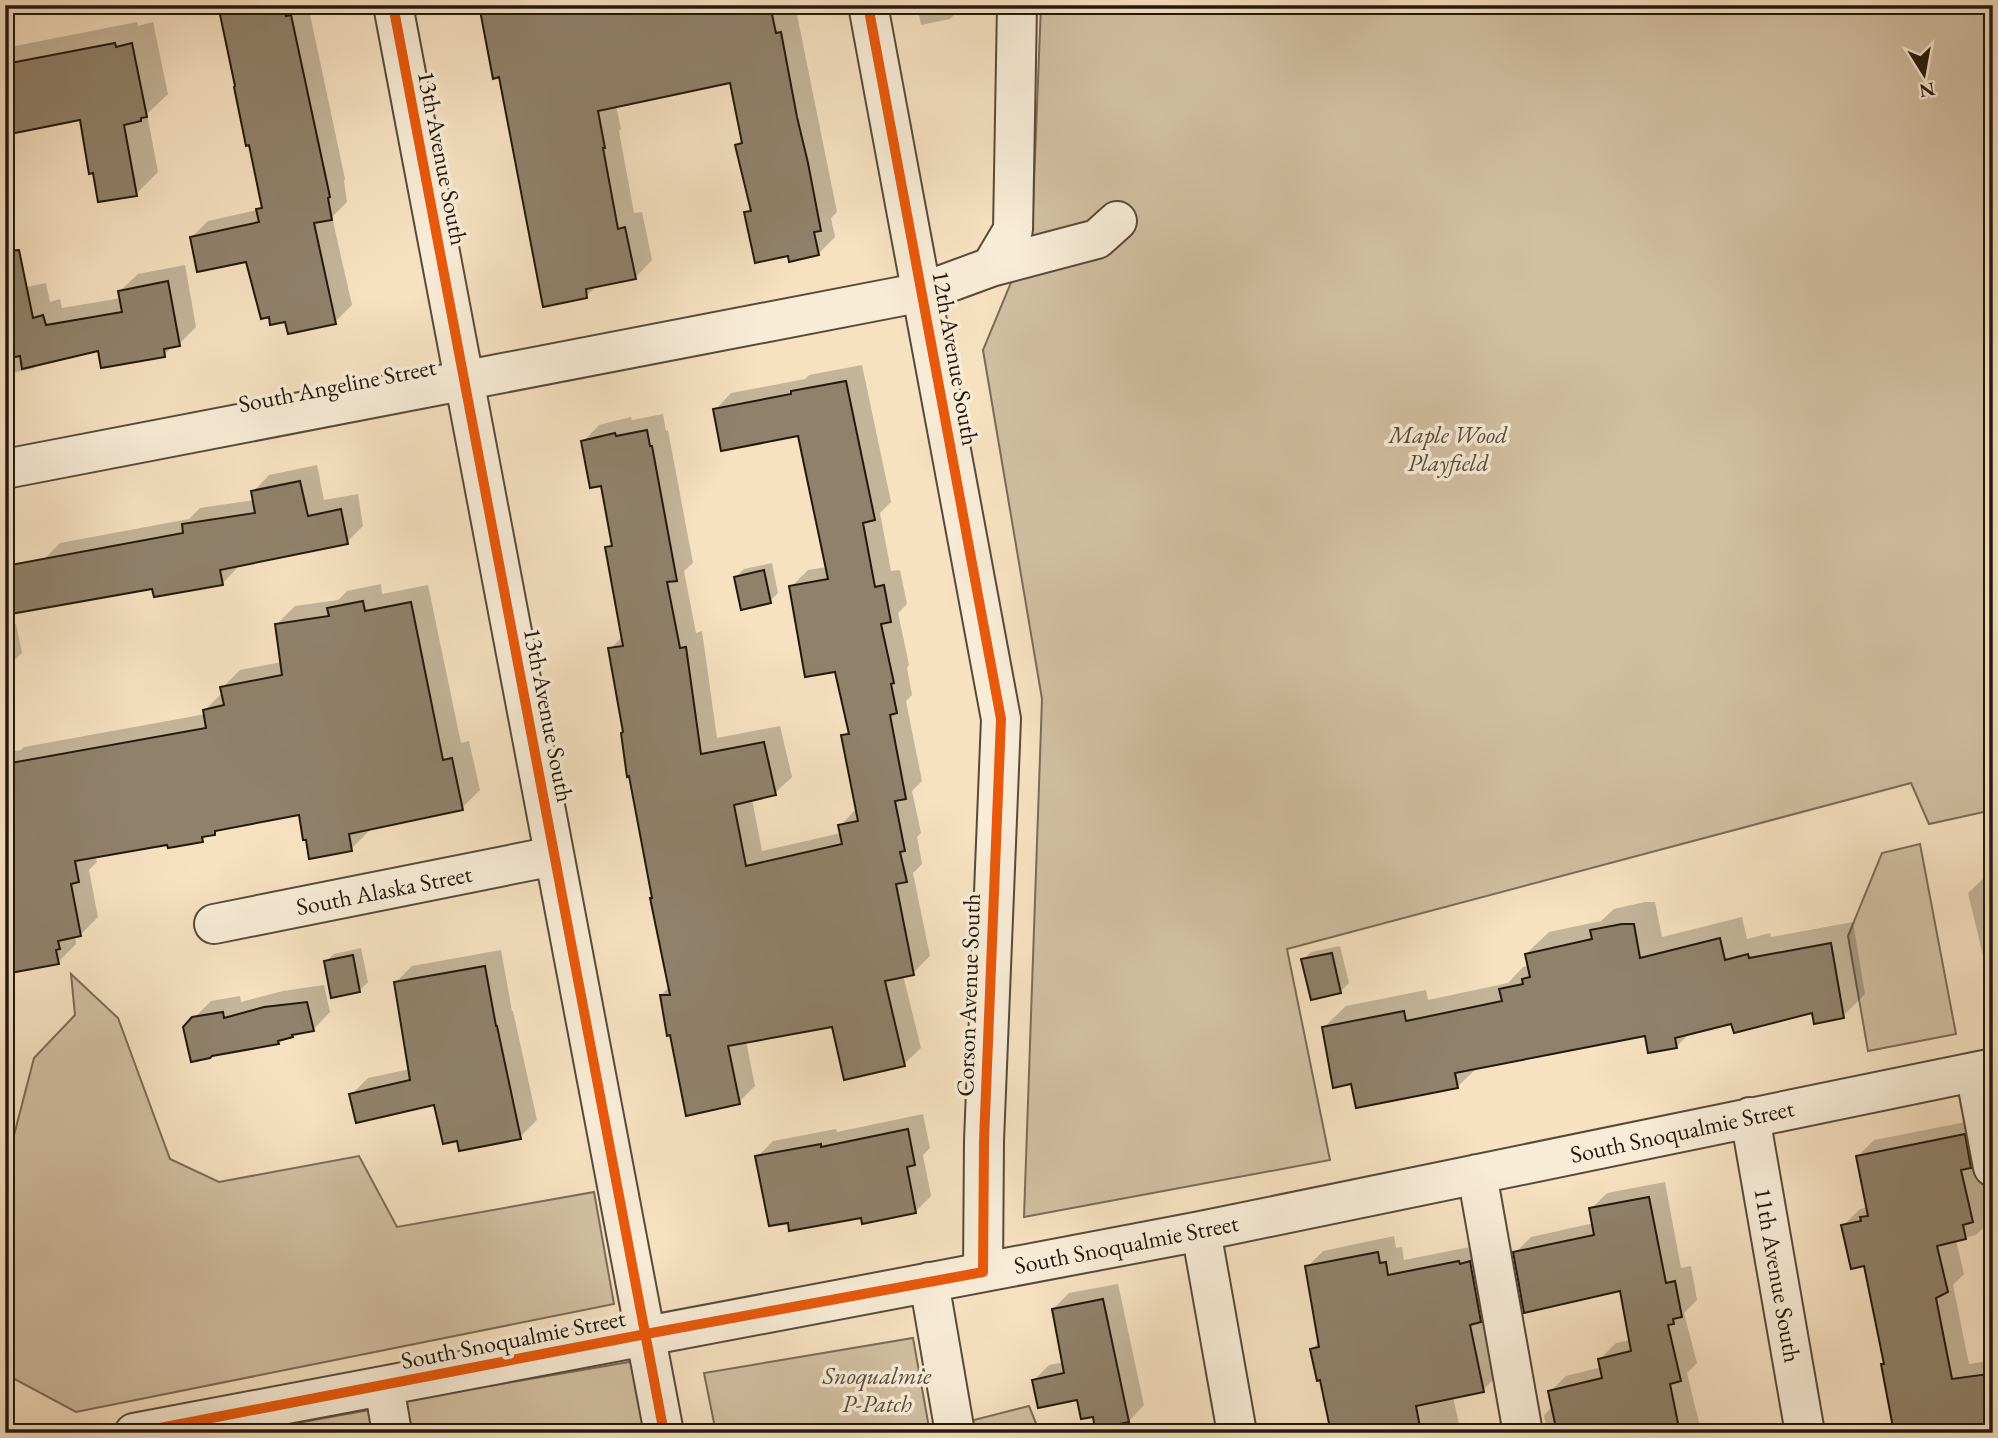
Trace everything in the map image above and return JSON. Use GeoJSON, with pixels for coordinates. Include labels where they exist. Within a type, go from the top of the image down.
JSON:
{"type":"FeatureCollection","features":[{"type":"Feature","properties":{"kind":"street","name":"13th Avenue South"},"geometry":{"type":"LineString","coordinates":[[393,5],[664,1433]]}},
{"type":"Feature","properties":{"kind":"street","name":"12th Avenue South"},"geometry":{"type":"LineString","coordinates":[[868,5],[1000,719]]}},
{"type":"Feature","properties":{"kind":"street"},"geometry":{"type":"LineString","coordinates":[[991,267],[1013,230],[1017,5]]}},
{"type":"Feature","properties":{"kind":"street"},"geometry":{"type":"LineString","coordinates":[[923,292],[991,267],[1097,239],[1117,221]]}},
{"type":"Feature","properties":{"kind":"street","name":"South Angeline Street"},"geometry":{"type":"LineString","coordinates":[[5,469],[923,292]]}},
{"type":"Feature","properties":{"kind":"street","name":"Corson Avenue South"},"geometry":{"type":"LineString","coordinates":[[983,1272],[984,1141],[1000,719]]}},
{"type":"Feature","properties":{"kind":"street","name":"South Alaska Street"},"geometry":{"type":"LineString","coordinates":[[214,924],[554,856]]}},
{"type":"Feature","properties":{"kind":"street"},"geometry":{"type":"LineString","coordinates":[[1984,1070],[1993,1167]]}},
{"type":"Feature","properties":{"kind":"street","name":"South Snoqualmie Street"},"geometry":{"type":"LineString","coordinates":[[134,1433],[1201,1231],[1984,1070]]}},
{"type":"Feature","properties":{"kind":"street","name":"11th Avenue South"},"geometry":{"type":"LineString","coordinates":[[1750,1116],[1805,1433]]}},
{"type":"Feature","properties":{"kind":"street"},"geometry":{"type":"LineString","coordinates":[[1477,1174],[1523,1433]]}},
{"type":"Feature","properties":{"kind":"street"},"geometry":{"type":"LineString","coordinates":[[1201,1231],[1237,1433]]}},
{"type":"Feature","properties":{"kind":"street"},"geometry":{"type":"LineString","coordinates":[[929,1282],[955,1433]]}},
{"type":"Feature","properties":{"kind":"street"},"geometry":{"type":"LineString","coordinates":[[384,1386],[391,1433]]}},
{"type":"Feature","properties":{"kind":"green space","name":"Maple Wood Playfield"},"geometry":{"type":"Polygon","coordinates":[[[1041,5],[1993,5],[1993,810],[1929,824],[1911,783],[1287,949],[1330,1160],[1024,1217],[1042,699],[983,350],[1032,232],[1041,5]]]}},
{"type":"Feature","properties":{"kind":"green space"},"geometry":{"type":"Polygon","coordinates":[[[1920,844],[1956,1034],[1868,1051],[1848,936],[1882,853],[1920,844]]]}},
{"type":"Feature","properties":{"kind":"green space"},"geometry":{"type":"Polygon","coordinates":[[[71,974],[118,1018],[170,1159],[219,1182],[359,1156],[397,1227],[594,1192],[614,1304],[76,1412],[5,1374],[5,1170],[34,1058],[75,1015],[71,974]]]}},
{"type":"Feature","properties":{"kind":"green space","name":"Snoqualmie P-Patch"},"geometry":{"type":"Polygon","coordinates":[[[913,1338],[930,1433],[716,1433],[704,1373],[913,1338]]]}},
{"type":"Feature","properties":{"kind":"green space"},"geometry":{"type":"Polygon","coordinates":[[[635,1361],[649,1433],[406,1433],[400,1401],[635,1361]]]}},
{"type":"Feature","properties":{"kind":"green space"},"geometry":{"type":"Polygon","coordinates":[[[1029,1406],[1040,1433],[972,1433],[970,1421],[1029,1406]]]}},
{"type":"Feature","properties":{"kind":"green space"},"geometry":{"type":"Polygon","coordinates":[[[375,1409],[380,1433],[242,1433],[375,1409]]]}},
{"type":"Feature","properties":{"kind":"building"},"geometry":{"type":"Polygon","coordinates":[[[218,5],[283,5],[286,16],[291,15],[330,197],[332,220],[314,223],[336,324],[288,334],[285,322],[270,325],[269,317],[261,319],[246,262],[197,272],[190,237],[259,222],[256,209],[262,208],[249,145],[246,146],[218,5]]]}},
{"type":"Feature","properties":{"kind":"building"},"geometry":{"type":"Polygon","coordinates":[[[479,5],[770,5],[776,33],[781,32],[808,163],[821,231],[814,232],[819,255],[789,262],[788,256],[755,263],[744,212],[751,211],[735,145],[742,143],[730,83],[598,111],[618,229],[625,227],[636,279],[586,289],[587,298],[543,307],[499,77],[493,79],[479,5]]]}},
{"type":"Feature","properties":{"kind":"building"},"geometry":{"type":"Polygon","coordinates":[[[115,43],[116,47],[132,43],[147,117],[124,125],[137,196],[98,202],[93,173],[89,174],[80,120],[5,135],[5,64],[115,43]]]}},
{"type":"Feature","properties":{"kind":"building"},"geometry":{"type":"Polygon","coordinates":[[[19,250],[33,318],[43,315],[46,325],[122,312],[118,291],[168,281],[180,346],[164,349],[165,357],[101,368],[98,351],[22,369],[20,356],[5,359],[5,251],[19,250]]]}},
{"type":"Feature","properties":{"kind":"building"},"geometry":{"type":"Polygon","coordinates":[[[846,381],[875,520],[863,523],[875,587],[884,585],[891,622],[881,624],[894,683],[891,684],[897,713],[890,715],[906,799],[895,801],[905,851],[900,852],[907,882],[896,884],[914,975],[885,981],[905,1066],[844,1080],[832,1027],[728,1046],[740,1104],[686,1116],[660,995],[670,995],[629,776],[627,777],[623,732],[608,648],[623,646],[605,547],[612,546],[601,486],[590,488],[581,441],[615,433],[616,436],[647,430],[677,581],[667,582],[680,648],[686,647],[701,754],[764,742],[776,795],[734,805],[746,866],[842,844],[838,825],[858,821],[841,735],[849,734],[835,672],[805,677],[789,586],[828,579],[798,436],[721,451],[713,409],[846,381]]]}},
{"type":"Feature","properties":{"kind":"building"},"geometry":{"type":"Polygon","coordinates":[[[300,481],[308,516],[341,509],[348,544],[220,570],[223,585],[154,597],[152,589],[5,615],[5,566],[183,533],[182,524],[255,513],[251,491],[300,481]]]}},
{"type":"Feature","properties":{"kind":"building"},"geometry":{"type":"Polygon","coordinates":[[[764,570],[771,603],[741,610],[734,577],[764,570]]]}},
{"type":"Feature","properties":{"kind":"building"},"geometry":{"type":"Polygon","coordinates":[[[363,601],[365,611],[411,602],[443,760],[452,758],[463,810],[349,834],[352,851],[309,859],[299,815],[215,831],[215,835],[202,837],[203,842],[168,848],[167,845],[75,861],[79,882],[71,884],[81,936],[58,941],[60,949],[56,950],[59,964],[5,974],[5,764],[206,728],[203,710],[224,705],[220,687],[282,675],[275,624],[329,616],[327,608],[363,601]]]}},
{"type":"Feature","properties":{"kind":"building"},"geometry":{"type":"Polygon","coordinates":[[[1634,924],[1640,958],[1720,938],[1725,960],[1748,954],[1749,958],[1831,943],[1844,1018],[1814,1024],[1812,1013],[1734,1033],[1731,1024],[1675,1038],[1677,1048],[1648,1053],[1645,1036],[1455,1073],[1458,1088],[1356,1108],[1351,1084],[1333,1088],[1322,1027],[1404,1011],[1406,1021],[1502,1001],[1499,989],[1523,984],[1522,979],[1530,977],[1525,954],[1592,939],[1590,930],[1634,924]]]}},
{"type":"Feature","properties":{"kind":"building"},"geometry":{"type":"Polygon","coordinates":[[[1332,953],[1341,993],[1311,1000],[1301,959],[1332,953]]]}},
{"type":"Feature","properties":{"kind":"building"},"geometry":{"type":"Polygon","coordinates":[[[353,955],[360,992],[331,998],[324,961],[353,955]]]}},
{"type":"Feature","properties":{"kind":"building"},"geometry":{"type":"Polygon","coordinates":[[[485,966],[521,1139],[459,1151],[457,1141],[443,1144],[434,1105],[356,1123],[349,1094],[410,1080],[394,982],[485,966]]]}},
{"type":"Feature","properties":{"kind":"building"},"geometry":{"type":"Polygon","coordinates":[[[307,1002],[314,1031],[292,1035],[293,1037],[278,1041],[279,1044],[191,1062],[183,1027],[192,1017],[223,1012],[224,1018],[264,1007],[307,1002]]]}},
{"type":"Feature","properties":{"kind":"building"},"geometry":{"type":"Polygon","coordinates":[[[908,1129],[915,1165],[907,1167],[916,1213],[862,1224],[861,1218],[789,1231],[788,1223],[769,1226],[755,1156],[821,1144],[821,1147],[908,1129]]]}},
{"type":"Feature","properties":{"kind":"building"},"geometry":{"type":"Polygon","coordinates":[[[1965,1134],[1971,1168],[1961,1170],[1973,1222],[1963,1225],[1966,1239],[1937,1246],[1948,1292],[1936,1298],[1952,1379],[1988,1374],[1993,1399],[1993,1425],[1965,1429],[1965,1433],[1894,1433],[1881,1364],[1884,1364],[1864,1266],[1851,1269],[1841,1225],[1861,1221],[1860,1217],[1868,1216],[1856,1156],[1965,1134]]]}},
{"type":"Feature","properties":{"kind":"building"},"geometry":{"type":"Polygon","coordinates":[[[1649,1197],[1666,1283],[1675,1281],[1682,1317],[1673,1319],[1674,1324],[1668,1325],[1681,1381],[1670,1384],[1680,1433],[1557,1433],[1548,1391],[1602,1378],[1598,1359],[1631,1351],[1620,1291],[1524,1313],[1513,1252],[1594,1235],[1589,1208],[1649,1197]]]}},
{"type":"Feature","properties":{"kind":"building"},"geometry":{"type":"Polygon","coordinates":[[[1378,1252],[1380,1263],[1386,1262],[1388,1275],[1470,1261],[1481,1322],[1470,1325],[1484,1392],[1416,1406],[1421,1433],[1331,1433],[1320,1380],[1317,1381],[1310,1349],[1319,1347],[1305,1266],[1378,1252]]]}},
{"type":"Feature","properties":{"kind":"building"},"geometry":{"type":"Polygon","coordinates":[[[1103,1299],[1129,1422],[1095,1429],[1093,1417],[1081,1419],[1077,1400],[1038,1408],[1032,1380],[1064,1373],[1052,1309],[1103,1299]]]}},
{"type":"Feature","properties":{"kind":"cycle path"},"geometry":{"type":"LineString","coordinates":[[393,5],[664,1433]]}},
{"type":"Feature","properties":{"kind":"cycle path"},"geometry":{"type":"LineString","coordinates":[[134,1433],[983,1272],[984,1141],[1001,719],[868,5]]}}]}
